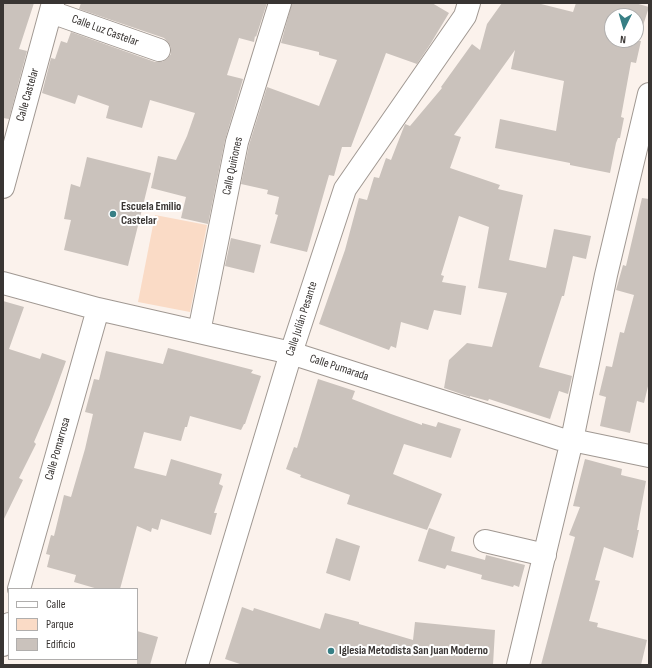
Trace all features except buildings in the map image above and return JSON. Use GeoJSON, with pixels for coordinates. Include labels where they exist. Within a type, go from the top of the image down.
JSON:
{"type":"FeatureCollection","features":[{"type":"Feature","properties":{"kind":"street","name":"Calle Quiñones"},"geometry":{"type":"LineString","coordinates":[[200,332],[237,142],[280,3]]}},
{"type":"Feature","properties":{"kind":"street","name":"Calle Julián Pesante"},"geometry":{"type":"LineString","coordinates":[[197,665],[291,353],[344,189],[465,16],[469,3]]}},
{"type":"Feature","properties":{"kind":"street","name":"Calle Luz Castelar"},"geometry":{"type":"LineString","coordinates":[[52,7],[159,50]]}},
{"type":"Feature","properties":{"kind":"street","name":"Calle Castelar"},"geometry":{"type":"LineString","coordinates":[[4,179],[52,7]]}},
{"type":"Feature","properties":{"kind":"street"},"geometry":{"type":"LineString","coordinates":[[518,665],[572,440],[606,275],[649,94]]}},
{"type":"Feature","properties":{"kind":"street","name":"Calle Pumarada"},"geometry":{"type":"LineString","coordinates":[[3,283],[98,309],[291,353],[560,439],[572,440],[649,456]]}},
{"type":"Feature","properties":{"kind":"street","name":"Calle Pomarrosa"},"geometry":{"type":"LineString","coordinates":[[19,588],[98,309]]}},
{"type":"Feature","properties":{"kind":"street"},"geometry":{"type":"LineString","coordinates":[[485,541],[545,555]]}},
{"type":"Feature","properties":{"kind":"street"},"geometry":{"type":"LineString","coordinates":[[3,645],[8,628]]}},
{"type":"Feature","properties":{"kind":"green space"},"geometry":{"type":"Polygon","coordinates":[[[155,215],[207,225],[190,312],[138,302],[155,215]]]}},
{"type":"Feature","properties":{"kind":"place","name":"Escuela Emilio Castelar"},"geometry":{"type":"Point","coordinates":[113,214]}},
{"type":"Feature","properties":{"kind":"place","name":"Iglesia Metodista San Juan Moderno"},"geometry":{"type":"Point","coordinates":[331,651]}}]}
